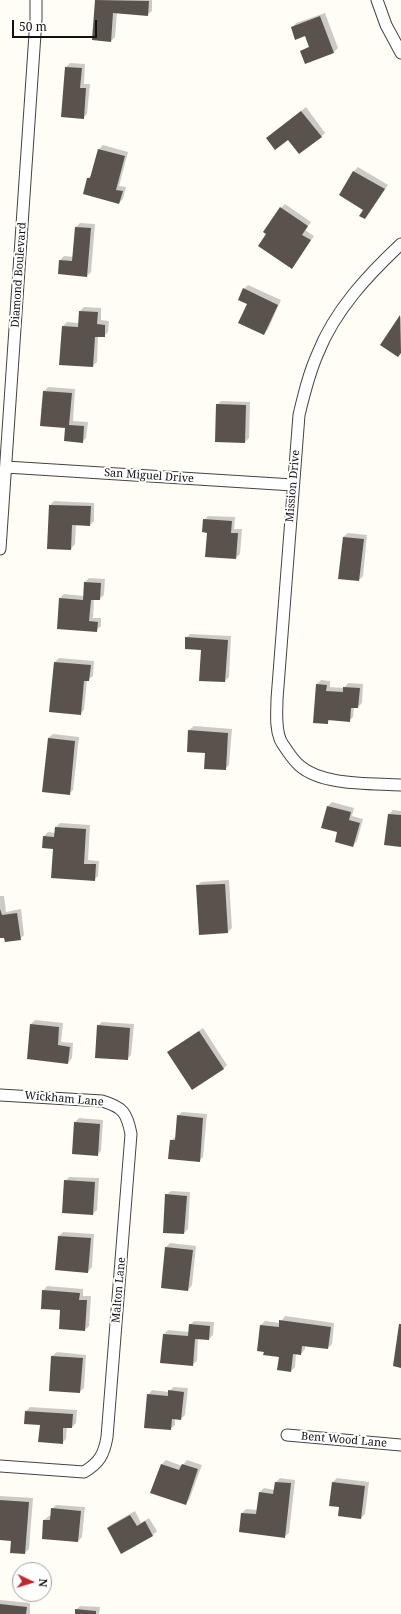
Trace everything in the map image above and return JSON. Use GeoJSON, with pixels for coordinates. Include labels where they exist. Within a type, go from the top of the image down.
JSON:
{"type":"FeatureCollection","features":[{"type":"Feature","properties":{"kind":"street","name":"Diamond Boulevard"},"geometry":{"type":"LineString","coordinates":[[0,549],[36,0]]}},
{"type":"Feature","properties":{"kind":"street"},"geometry":{"type":"LineString","coordinates":[[377,0],[386,25],[401,53]]}},
{"type":"Feature","properties":{"kind":"street","name":"Mission Drive"},"geometry":{"type":"LineString","coordinates":[[401,244],[376,268],[357,290],[332,325],[318,352],[308,380],[299,415],[277,699],[277,726],[280,740],[300,766],[328,779],[401,785]]}},
{"type":"Feature","properties":{"kind":"street","name":"San Miguel Drive"},"geometry":{"type":"LineString","coordinates":[[6,467],[293,485]]}},
{"type":"Feature","properties":{"kind":"street","name":"Wickham Lane"},"geometry":{"type":"LineString","coordinates":[[0,1095],[102,1101],[116,1105],[124,1113]]}},
{"type":"Feature","properties":{"kind":"street","name":"Malton Lane"},"geometry":{"type":"LineString","coordinates":[[0,1466],[76,1473],[84,1472],[95,1465],[104,1451],[108,1429],[131,1134],[129,1122],[124,1113]]}},
{"type":"Feature","properties":{"kind":"street","name":"Bent Wood Lane"},"geometry":{"type":"LineString","coordinates":[[287,1436],[401,1445]]}},
{"type":"Feature","properties":{"kind":"building"},"geometry":{"type":"Polygon","coordinates":[[[95,0],[149,1],[148,16],[113,13],[111,42],[92,40],[95,0]]]}},
{"type":"Feature","properties":{"kind":"building"},"geometry":{"type":"Polygon","coordinates":[[[320,16],[334,53],[305,64],[300,51],[309,47],[305,36],[295,40],[291,27],[320,16]]]}},
{"type":"Feature","properties":{"kind":"building"},"geometry":{"type":"Polygon","coordinates":[[[65,67],[82,68],[80,88],[86,88],[84,119],[61,117],[65,67]]]}},
{"type":"Feature","properties":{"kind":"building"},"geometry":{"type":"Polygon","coordinates":[[[301,111],[322,137],[299,154],[288,140],[275,150],[266,138],[301,111]]]}},
{"type":"Feature","properties":{"kind":"building"},"geometry":{"type":"Polygon","coordinates":[[[98,149],[125,156],[116,190],[123,191],[119,204],[83,194],[87,178],[90,178],[98,149]]]}},
{"type":"Feature","properties":{"kind":"building"},"geometry":{"type":"Polygon","coordinates":[[[353,171],[385,189],[365,219],[359,216],[363,210],[339,195],[353,171]]]}},
{"type":"Feature","properties":{"kind":"building"},"geometry":{"type":"Polygon","coordinates":[[[280,207],[308,226],[302,235],[311,240],[292,269],[258,246],[266,234],[263,232],[280,207]]]}},
{"type":"Feature","properties":{"kind":"building"},"geometry":{"type":"Polygon","coordinates":[[[75,227],[91,228],[87,277],[58,274],[59,260],[72,261],[75,227]]]}},
{"type":"Feature","properties":{"kind":"building"},"geometry":{"type":"Polygon","coordinates":[[[243,288],[278,305],[264,335],[238,323],[247,304],[238,300],[243,288]]]}},
{"type":"Feature","properties":{"kind":"building"},"geometry":{"type":"Polygon","coordinates":[[[79,311],[98,312],[97,324],[105,325],[105,337],[95,337],[93,367],[59,365],[62,326],[78,327],[79,311]]]}},
{"type":"Feature","properties":{"kind":"building"},"geometry":{"type":"Polygon","coordinates":[[[400,315],[401,353],[398,357],[380,345],[400,315]]]}},
{"type":"Feature","properties":{"kind":"building"},"geometry":{"type":"Polygon","coordinates":[[[43,391],[72,393],[69,425],[84,426],[83,443],[64,441],[65,428],[40,426],[43,391]]]}},
{"type":"Feature","properties":{"kind":"building"},"geometry":{"type":"Polygon","coordinates":[[[216,404],[246,405],[245,443],[215,442],[216,404]]]}},
{"type":"Feature","properties":{"kind":"building"},"geometry":{"type":"Polygon","coordinates":[[[49,505],[91,506],[90,526],[72,525],[71,550],[47,549],[49,505]]]}},
{"type":"Feature","properties":{"kind":"building"},"geometry":{"type":"Polygon","coordinates":[[[203,519],[232,521],[231,533],[238,533],[236,559],[205,557],[207,533],[202,532],[203,519]]]}},
{"type":"Feature","properties":{"kind":"building"},"geometry":{"type":"Polygon","coordinates":[[[343,537],[364,539],[359,581],[338,579],[343,537]]]}},
{"type":"Feature","properties":{"kind":"building"},"geometry":{"type":"Polygon","coordinates":[[[84,582],[101,583],[100,600],[91,600],[89,621],[98,622],[97,632],[57,629],[59,598],[83,600],[84,582]]]}},
{"type":"Feature","properties":{"kind":"building"},"geometry":{"type":"Polygon","coordinates":[[[185,637],[228,640],[225,682],[199,681],[201,650],[185,649],[185,637]]]}},
{"type":"Feature","properties":{"kind":"building"},"geometry":{"type":"Polygon","coordinates":[[[54,662],[91,665],[89,681],[84,681],[81,715],[49,712],[54,662]]]}},
{"type":"Feature","properties":{"kind":"building"},"geometry":{"type":"Polygon","coordinates":[[[316,684],[327,685],[326,691],[343,692],[343,687],[360,688],[358,708],[351,708],[350,722],[328,720],[328,724],[313,723],[316,684]]]}},
{"type":"Feature","properties":{"kind":"building"},"geometry":{"type":"Polygon","coordinates":[[[188,730],[228,733],[226,770],[204,769],[205,753],[187,752],[188,730]]]}},
{"type":"Feature","properties":{"kind":"building"},"geometry":{"type":"Polygon","coordinates":[[[48,738],[75,741],[70,795],[42,792],[48,738]]]}},
{"type":"Feature","properties":{"kind":"building"},"geometry":{"type":"Polygon","coordinates":[[[327,806],[351,812],[349,820],[360,823],[353,847],[335,842],[337,832],[321,828],[327,806]]]}},
{"type":"Feature","properties":{"kind":"building"},"geometry":{"type":"Polygon","coordinates":[[[388,814],[401,815],[401,847],[384,845],[388,814]]]}},
{"type":"Feature","properties":{"kind":"building"},"geometry":{"type":"Polygon","coordinates":[[[55,827],[86,829],[84,864],[96,864],[95,881],[51,878],[53,849],[42,848],[43,836],[54,837],[55,827]]]}},
{"type":"Feature","properties":{"kind":"building"},"geometry":{"type":"Polygon","coordinates":[[[225,884],[228,933],[199,935],[196,885],[225,884]]]}},
{"type":"Feature","properties":{"kind":"building"},"geometry":{"type":"Polygon","coordinates":[[[0,909],[2,915],[17,913],[21,940],[5,942],[4,938],[0,938],[0,909]]]}},
{"type":"Feature","properties":{"kind":"building"},"geometry":{"type":"Polygon","coordinates":[[[30,1024],[59,1027],[58,1045],[70,1047],[68,1064],[27,1059],[30,1024]]]}},
{"type":"Feature","properties":{"kind":"building"},"geometry":{"type":"Polygon","coordinates":[[[97,1025],[130,1028],[128,1060],[95,1058],[97,1025]]]}},
{"type":"Feature","properties":{"kind":"building"},"geometry":{"type":"Polygon","coordinates":[[[199,1031],[224,1069],[192,1090],[167,1052],[199,1031]]]}},
{"type":"Feature","properties":{"kind":"building"},"geometry":{"type":"Polygon","coordinates":[[[177,1115],[203,1118],[200,1162],[168,1159],[170,1140],[175,1140],[177,1115]]]}},
{"type":"Feature","properties":{"kind":"building"},"geometry":{"type":"Polygon","coordinates":[[[74,1122],[100,1124],[98,1156],[72,1154],[74,1122]]]}},
{"type":"Feature","properties":{"kind":"building"},"geometry":{"type":"Polygon","coordinates":[[[64,1180],[95,1182],[93,1215],[62,1213],[64,1180]]]}},
{"type":"Feature","properties":{"kind":"building"},"geometry":{"type":"Polygon","coordinates":[[[165,1194],[187,1196],[184,1234],[163,1233],[165,1194]]]}},
{"type":"Feature","properties":{"kind":"building"},"geometry":{"type":"Polygon","coordinates":[[[58,1236],[91,1238],[88,1273],[55,1270],[58,1236]]]}},
{"type":"Feature","properties":{"kind":"building"},"geometry":{"type":"Polygon","coordinates":[[[165,1247],[193,1250],[188,1291],[161,1288],[165,1247]]]}},
{"type":"Feature","properties":{"kind":"building"},"geometry":{"type":"Polygon","coordinates":[[[42,1290],[80,1293],[79,1300],[87,1300],[85,1331],[59,1329],[60,1310],[41,1309],[42,1290]]]}},
{"type":"Feature","properties":{"kind":"building"},"geometry":{"type":"Polygon","coordinates":[[[279,1320],[331,1327],[328,1349],[302,1346],[301,1355],[293,1354],[291,1372],[277,1370],[279,1357],[263,1355],[264,1352],[257,1351],[260,1325],[279,1327],[279,1320]]]}},
{"type":"Feature","properties":{"kind":"building"},"geometry":{"type":"Polygon","coordinates":[[[189,1324],[210,1326],[209,1340],[195,1339],[193,1366],[160,1363],[163,1334],[188,1336],[189,1324]]]}},
{"type":"Feature","properties":{"kind":"building"},"geometry":{"type":"Polygon","coordinates":[[[399,1324],[401,1324],[401,1368],[393,1366],[399,1324]]]}},
{"type":"Feature","properties":{"kind":"building"},"geometry":{"type":"Polygon","coordinates":[[[51,1356],[83,1358],[80,1393],[49,1391],[51,1356]]]}},
{"type":"Feature","properties":{"kind":"building"},"geometry":{"type":"Polygon","coordinates":[[[168,1390],[184,1392],[181,1420],[172,1419],[171,1430],[144,1428],[147,1394],[168,1396],[168,1390]]]}},
{"type":"Feature","properties":{"kind":"building"},"geometry":{"type":"Polygon","coordinates":[[[25,1411],[73,1414],[72,1428],[63,1428],[63,1444],[38,1442],[40,1425],[24,1424],[25,1411]]]}},
{"type":"Feature","properties":{"kind":"building"},"geometry":{"type":"Polygon","coordinates":[[[161,1464],[179,1470],[182,1464],[198,1469],[186,1505],[150,1493],[161,1464]]]}},
{"type":"Feature","properties":{"kind":"building"},"geometry":{"type":"Polygon","coordinates":[[[275,1482],[291,1483],[285,1538],[239,1532],[241,1513],[256,1514],[259,1492],[273,1494],[275,1482]]]}},
{"type":"Feature","properties":{"kind":"building"},"geometry":{"type":"Polygon","coordinates":[[[332,1482],[365,1486],[361,1519],[338,1516],[339,1507],[329,1506],[332,1482]]]}},
{"type":"Feature","properties":{"kind":"building"},"geometry":{"type":"Polygon","coordinates":[[[0,1500],[29,1502],[25,1554],[10,1553],[11,1541],[0,1540],[0,1500]]]}},
{"type":"Feature","properties":{"kind":"building"},"geometry":{"type":"Polygon","coordinates":[[[51,1508],[81,1511],[78,1542],[42,1539],[43,1520],[50,1520],[51,1508]]]}},
{"type":"Feature","properties":{"kind":"building"},"geometry":{"type":"Polygon","coordinates":[[[130,1515],[137,1526],[145,1521],[153,1536],[121,1554],[107,1528],[130,1515]]]}},
{"type":"Feature","properties":{"kind":"building"},"geometry":{"type":"Polygon","coordinates":[[[0,1604],[27,1607],[26,1614],[0,1614],[0,1604]]]}},
{"type":"Feature","properties":{"kind":"building"},"geometry":{"type":"Polygon","coordinates":[[[75,1609],[96,1611],[96,1614],[75,1614],[75,1609]]]}}]}
